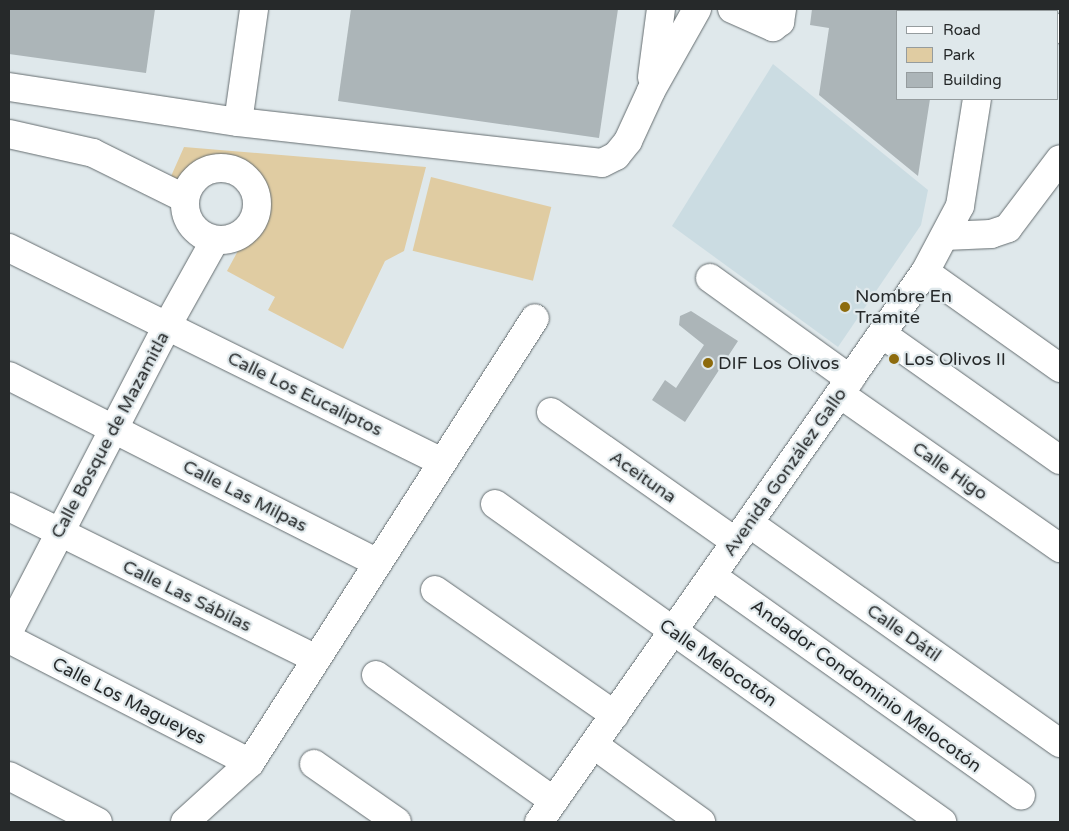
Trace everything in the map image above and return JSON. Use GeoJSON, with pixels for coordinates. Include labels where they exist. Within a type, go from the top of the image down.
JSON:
{"type":"FeatureCollection","features":[{"type":"Feature","properties":{"kind":"street"},"geometry":{"type":"LineString","coordinates":[[238,122],[254,9]]}},
{"type":"Feature","properties":{"kind":"street"},"geometry":{"type":"LineString","coordinates":[[651,91],[661,9]]}},
{"type":"Feature","properties":{"kind":"street"},"geometry":{"type":"LineString","coordinates":[[9,87],[238,122],[594,164],[616,156],[628,141],[651,91],[697,9]]}},
{"type":"Feature","properties":{"kind":"street"},"geometry":{"type":"LineString","coordinates":[[732,9],[773,27],[780,22],[782,9]]}},
{"type":"Feature","properties":{"kind":"street","name":"Avenida González Gallo"},"geometry":{"type":"LineString","coordinates":[[547,812],[925,272],[960,206],[978,100]]}},
{"type":"Feature","properties":{"kind":"street"},"geometry":{"type":"LineString","coordinates":[[9,134],[93,153],[184,198]]}},
{"type":"Feature","properties":{"kind":"street"},"geometry":{"type":"LineString","coordinates":[[944,236],[991,234],[1008,228],[1060,159]]}},
{"type":"Feature","properties":{"kind":"street"},"geometry":{"type":"LineString","coordinates":[[226,167],[240,172],[251,182],[257,195],[257,209],[252,223],[242,234],[229,240],[215,240],[201,235],[190,225],[185,212],[184,198],[190,184],[200,174],[212,168],[226,167]]}},
{"type":"Feature","properties":{"kind":"street","name":"Calle Bosque de Mazamitla"},"geometry":{"type":"LineString","coordinates":[[9,631],[167,326],[215,240]]}},
{"type":"Feature","properties":{"kind":"street","name":"Calle Los Eucaliptos"},"geometry":{"type":"LineString","coordinates":[[9,248],[442,462]]}},
{"type":"Feature","properties":{"kind":"street"},"geometry":{"type":"LineString","coordinates":[[925,272],[1060,367]]}},
{"type":"Feature","properties":{"kind":"street","name":"Calle Higo"},"geometry":{"type":"LineString","coordinates":[[710,278],[845,387],[1060,548]]}},
{"type":"Feature","properties":{"kind":"street"},"geometry":{"type":"LineString","coordinates":[[185,822],[250,763],[535,318]]}},
{"type":"Feature","properties":{"kind":"street"},"geometry":{"type":"LineString","coordinates":[[882,334],[1060,460]]}},
{"type":"Feature","properties":{"kind":"street","name":"Calle Las Milpas"},"geometry":{"type":"LineString","coordinates":[[9,376],[377,563]]}},
{"type":"Feature","properties":{"kind":"street","name":"Aceituna"},"geometry":{"type":"LineString","coordinates":[[551,412],[742,533]]}},
{"type":"Feature","properties":{"kind":"street","name":"Calle Melocotón"},"geometry":{"type":"LineString","coordinates":[[495,504],[942,822]]}},
{"type":"Feature","properties":{"kind":"street","name":"Calle Las Sábilas"},"geometry":{"type":"LineString","coordinates":[[9,507],[316,659]]}},
{"type":"Feature","properties":{"kind":"street","name":"Calle Dátil"},"geometry":{"type":"LineString","coordinates":[[742,533],[1060,743]]}},
{"type":"Feature","properties":{"kind":"street","name":"Andador Condominio Melocotón"},"geometry":{"type":"LineString","coordinates":[[712,576],[1021,796]]}},
{"type":"Feature","properties":{"kind":"street"},"geometry":{"type":"LineString","coordinates":[[435,590],[614,715]]}},
{"type":"Feature","properties":{"kind":"street","name":"Calle Los Magueyes"},"geometry":{"type":"LineString","coordinates":[[9,639],[250,763]]}},
{"type":"Feature","properties":{"kind":"street"},"geometry":{"type":"LineString","coordinates":[[376,675],[547,812]]}},
{"type":"Feature","properties":{"kind":"street"},"geometry":{"type":"LineString","coordinates":[[594,745],[701,822]]}},
{"type":"Feature","properties":{"kind":"street"},"geometry":{"type":"LineString","coordinates":[[314,764],[397,822]]}},
{"type":"Feature","properties":{"kind":"street"},"geometry":{"type":"LineString","coordinates":[[9,776],[98,822]]}},
{"type":"Feature","properties":{"kind":"shaded area"},"geometry":{"type":"Polygon","coordinates":[[[773,64],[928,190],[921,225],[838,347],[672,226],[773,64]]]}},
{"type":"Feature","properties":{"kind":"green space"},"geometry":{"type":"Polygon","coordinates":[[[184,147],[426,167],[404,251],[385,261],[343,349],[268,310],[275,297],[227,271],[240,247],[256,234],[263,223],[264,192],[247,168],[221,160],[206,162],[193,169],[179,188],[168,183],[184,147]]]}},
{"type":"Feature","properties":{"kind":"green space"},"geometry":{"type":"Polygon","coordinates":[[[431,177],[551,207],[533,281],[413,251],[431,177]]]}},
{"type":"Feature","properties":{"kind":"building"},"geometry":{"type":"Polygon","coordinates":[[[9,9],[155,9],[146,73],[9,54],[9,9]]]}},
{"type":"Feature","properties":{"kind":"building"},"geometry":{"type":"Polygon","coordinates":[[[351,9],[618,9],[599,138],[338,101],[351,9]]]}},
{"type":"Feature","properties":{"kind":"building"},"geometry":{"type":"Polygon","coordinates":[[[812,9],[944,9],[896,10],[896,100],[930,100],[918,176],[819,95],[829,28],[810,25],[812,9]]]}},
{"type":"Feature","properties":{"kind":"building","name":"DIF Los Olivos"},"geometry":{"type":"Polygon","coordinates":[[[691,311],[738,341],[685,422],[652,400],[665,380],[676,388],[704,345],[679,325],[680,316],[691,311]]]}},
{"type":"Feature","properties":{"kind":"place","name":"Nombre En Tramite"},"geometry":{"type":"Point","coordinates":[845,307]}},
{"type":"Feature","properties":{"kind":"place","name":"Los Olivos II"},"geometry":{"type":"Point","coordinates":[894,359]}},
{"type":"Feature","properties":{"kind":"place","name":"DIF Los Olivos"},"geometry":{"type":"Point","coordinates":[708,363]}}]}
